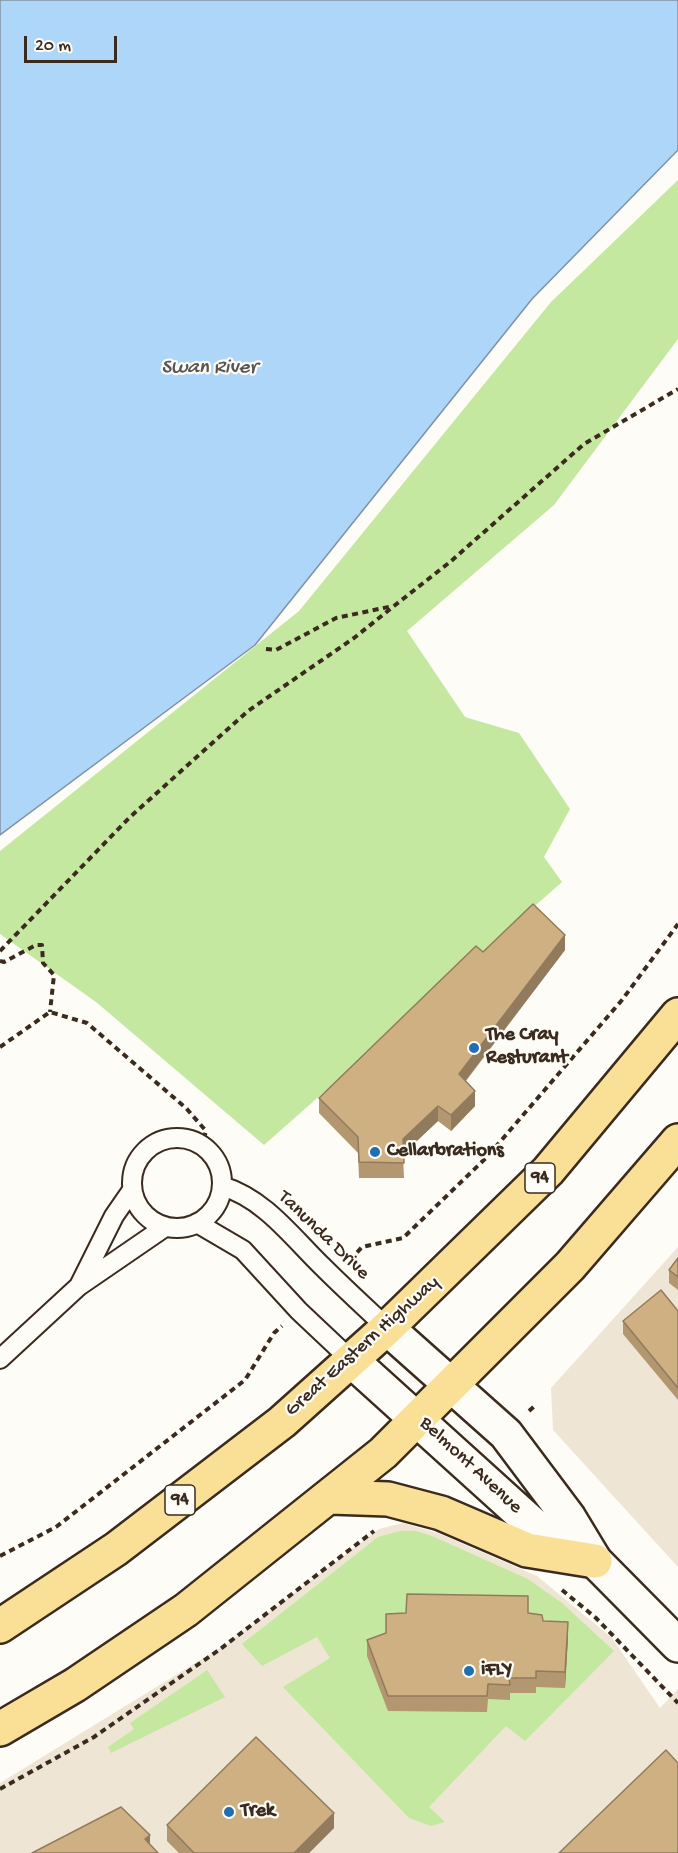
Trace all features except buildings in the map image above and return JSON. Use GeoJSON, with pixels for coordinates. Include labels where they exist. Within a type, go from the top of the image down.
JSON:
{"type":"FeatureCollection","features":[{"type":"Feature","properties":{"kind":"highway","name":"Great Eastern Highway"},"geometry":{"type":"LineString","coordinates":[[0,1626],[116,1549],[282,1422],[387,1328],[548,1170],[678,1015]]}},
{"type":"Feature","properties":{"kind":"highway"},"geometry":{"type":"LineString","coordinates":[[0,1729],[75,1685],[186,1610],[331,1497],[383,1453],[570,1266],[678,1141]]}},
{"type":"Feature","properties":{"kind":"highway"},"geometry":{"type":"LineString","coordinates":[[331,1497],[388,1499],[441,1513],[527,1550],[595,1561]]}},
{"type":"Feature","properties":{"kind":"main road","name":"Belmont Avenue"},"geometry":{"type":"LineString","coordinates":[[387,1328],[506,1434],[569,1518],[595,1561],[678,1645]]}},
{"type":"Feature","properties":{"kind":"main road","name":"Belmont Avenue"},"geometry":{"type":"LineString","coordinates":[[351,1360],[418,1418],[549,1539],[595,1561]]}},
{"type":"Feature","properties":{"kind":"lane"},"geometry":{"type":"LineString","coordinates":[[173,1138],[188,1139],[202,1145],[218,1163],[222,1186],[219,1201],[210,1214],[187,1227],[165,1227],[143,1213],[132,1190],[132,1175],[137,1161],[147,1149],[173,1138]]}},
{"type":"Feature","properties":{"kind":"lane","name":"Tanunda Drive"},"geometry":{"type":"LineString","coordinates":[[222,1186],[241,1191],[278,1220],[387,1328]]}},
{"type":"Feature","properties":{"kind":"lane"},"geometry":{"type":"LineString","coordinates":[[79,1286],[114,1216],[132,1190]]}},
{"type":"Feature","properties":{"kind":"lane"},"geometry":{"type":"LineString","coordinates":[[197,1223],[243,1250],[299,1311],[351,1360]]}},
{"type":"Feature","properties":{"kind":"lane"},"geometry":{"type":"LineString","coordinates":[[0,1359],[79,1286],[165,1227]]}},
{"type":"Feature","properties":{"kind":"path"},"geometry":{"type":"LineString","coordinates":[[0,951],[130,817],[248,711],[354,638],[450,562],[584,444],[678,389]]}},
{"type":"Feature","properties":{"kind":"path"},"geometry":{"type":"LineString","coordinates":[[266,649],[276,650],[336,618],[394,606]]}},
{"type":"Feature","properties":{"kind":"path"},"geometry":{"type":"LineString","coordinates":[[362,1247],[403,1238],[487,1157],[622,1000],[678,924]]}},
{"type":"Feature","properties":{"kind":"path"},"geometry":{"type":"LineString","coordinates":[[0,961],[4,962],[36,945],[42,945],[43,963],[54,975],[50,1012],[0,1047]]}},
{"type":"Feature","properties":{"kind":"path"},"geometry":{"type":"LineString","coordinates":[[50,1012],[87,1023],[186,1108],[206,1131],[202,1145]]}},
{"type":"Feature","properties":{"kind":"path"},"geometry":{"type":"LineString","coordinates":[[0,1556],[56,1527],[245,1380],[274,1333]]}},
{"type":"Feature","properties":{"kind":"path"},"geometry":{"type":"LineString","coordinates":[[0,1789],[94,1737],[219,1650],[379,1529]]}},
{"type":"Feature","properties":{"kind":"path"},"geometry":{"type":"LineString","coordinates":[[554,1583],[596,1618],[678,1703]]}},
{"type":"Feature","properties":{"kind":"shaded area"},"geometry":{"type":"Polygon","coordinates":[[[678,1247],[678,1567],[553,1430],[551,1388],[678,1247]]]}},
{"type":"Feature","properties":{"kind":"shaded area"},"geometry":{"type":"Polygon","coordinates":[[[403,1523],[440,1534],[537,1576],[612,1638],[660,1708],[678,1689],[678,1853],[0,1853],[0,1783],[228,1643],[379,1529],[403,1523]]]}},
{"type":"Feature","properties":{"kind":"green space"},"geometry":{"type":"Polygon","coordinates":[[[678,180],[678,339],[554,505],[407,631],[465,717],[519,733],[570,809],[544,857],[562,882],[264,1145],[96,1002],[0,934],[0,851],[299,611],[551,302],[678,180]]]}},
{"type":"Feature","properties":{"kind":"green space"},"geometry":{"type":"Polygon","coordinates":[[[400,1531],[416,1531],[432,1536],[528,1579],[562,1603],[614,1651],[525,1741],[506,1726],[429,1807],[445,1822],[431,1826],[409,1818],[283,1687],[330,1658],[317,1637],[262,1666],[242,1644],[378,1537],[400,1531]]]}},
{"type":"Feature","properties":{"kind":"green space"},"geometry":{"type":"Polygon","coordinates":[[[207,1670],[225,1697],[111,1753],[108,1747],[134,1729],[130,1723],[207,1670]]]}},
{"type":"Feature","properties":{"kind":"water","name":"Swan River"},"geometry":{"type":"Polygon","coordinates":[[[0,0],[678,0],[678,150],[532,299],[255,645],[0,835],[0,0]]]}},
{"type":"Feature","properties":{"kind":"place","name":"The Cray Resturant"},"geometry":{"type":"Point","coordinates":[474,1048]}},
{"type":"Feature","properties":{"kind":"place","name":"Cellarbrations"},"geometry":{"type":"Point","coordinates":[375,1152]}},
{"type":"Feature","properties":{"kind":"place","name":"iFLY"},"geometry":{"type":"Point","coordinates":[469,1671]}},
{"type":"Feature","properties":{"kind":"place","name":"Trek"},"geometry":{"type":"Point","coordinates":[229,1812]}}]}
